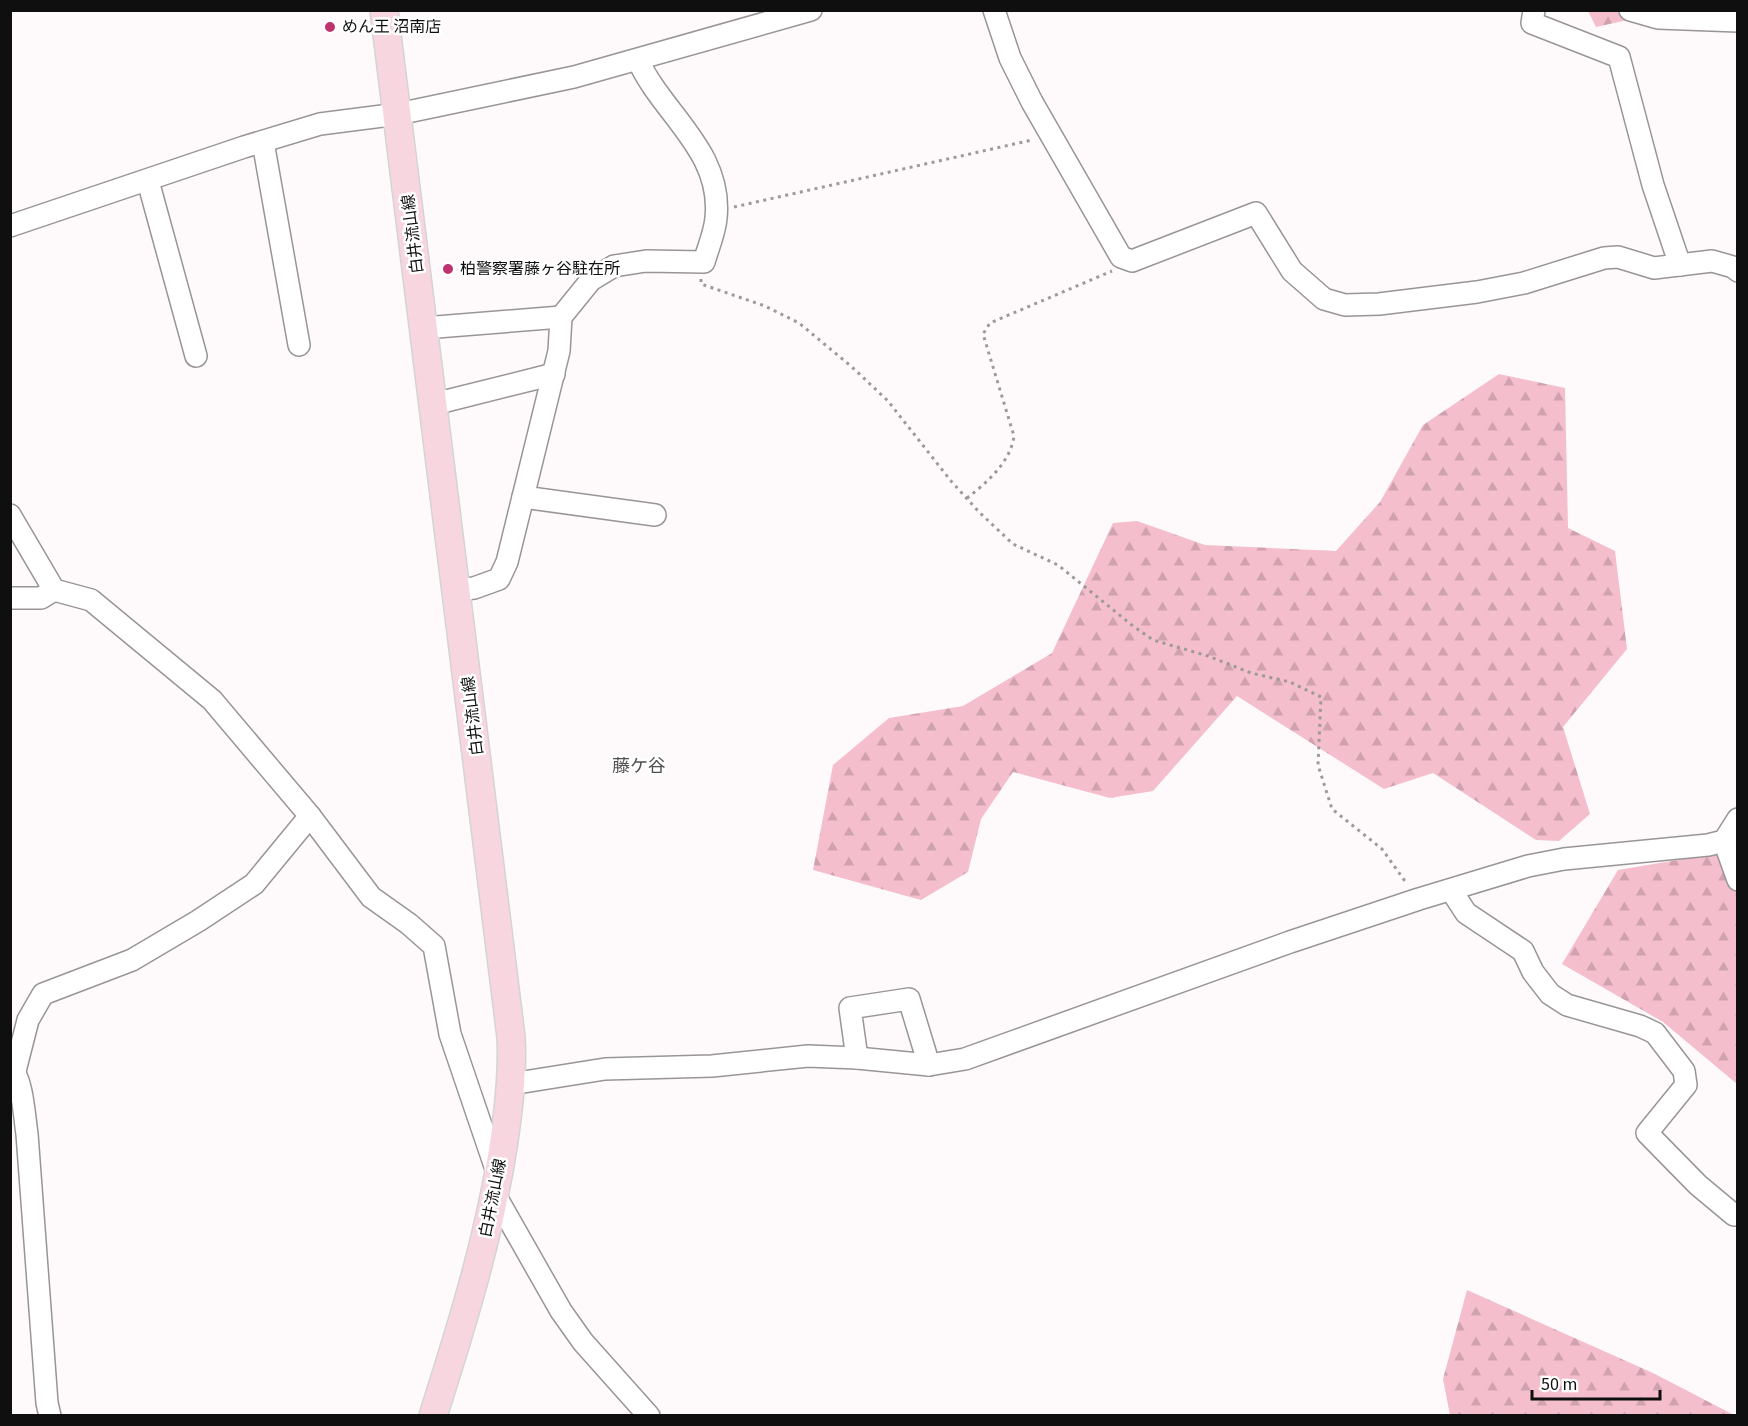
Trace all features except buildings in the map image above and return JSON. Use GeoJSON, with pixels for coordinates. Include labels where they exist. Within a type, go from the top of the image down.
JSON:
{"type":"FeatureCollection","features":[{"type":"Feature","properties":{"kind":"main road","name":"白井流山線"},"geometry":{"type":"LineString","coordinates":[[384,10],[511,1036],[511,1084],[497,1185],[478,1267],[433,1416]]}},
{"type":"Feature","properties":{"kind":"street"},"geometry":{"type":"LineString","coordinates":[[10,226],[320,124],[398,114],[574,77],[811,10]]}},
{"type":"Feature","properties":{"kind":"street"},"geometry":{"type":"LineString","coordinates":[[994,10],[1010,58],[1051,136],[1121,257],[1132,261],[1256,213],[1292,271],[1324,299],[1345,305],[1379,304],[1476,292],[1524,283],[1604,258],[1618,257],[1654,268],[1712,261],[1733,267],[1737,271]]}},
{"type":"Feature","properties":{"kind":"street"},"geometry":{"type":"LineString","coordinates":[[1534,10],[1533,23],[1619,57],[1653,185],[1680,265]]}},
{"type":"Feature","properties":{"kind":"street"},"geometry":{"type":"LineString","coordinates":[[1630,10],[1658,18],[1737,21]]}},
{"type":"Feature","properties":{"kind":"street"},"geometry":{"type":"LineString","coordinates":[[457,590],[474,588],[499,579],[507,562],[554,374],[559,351],[561,317],[591,280],[614,266],[646,261],[704,262],[716,219],[716,200],[710,170],[694,140],[645,75],[638,60]]}},
{"type":"Feature","properties":{"kind":"street"},"geometry":{"type":"LineString","coordinates":[[263,142],[299,345]]}},
{"type":"Feature","properties":{"kind":"street"},"geometry":{"type":"LineString","coordinates":[[148,181],[196,356]]}},
{"type":"Feature","properties":{"kind":"street"},"geometry":{"type":"LineString","coordinates":[[424,328],[561,317]]}},
{"type":"Feature","properties":{"kind":"street"},"geometry":{"type":"LineString","coordinates":[[434,404],[554,374]]}},
{"type":"Feature","properties":{"kind":"street"},"geometry":{"type":"LineString","coordinates":[[523,497],[655,515]]}},
{"type":"Feature","properties":{"kind":"street"},"geometry":{"type":"LineString","coordinates":[[10,515],[54,590],[91,600],[212,700],[310,816],[371,897],[409,924],[434,946],[450,1034],[497,1185],[561,1311],[583,1342],[650,1416]]}},
{"type":"Feature","properties":{"kind":"street"},"geometry":{"type":"LineString","coordinates":[[10,598],[41,598],[54,590]]}},
{"type":"Feature","properties":{"kind":"street"},"geometry":{"type":"LineString","coordinates":[[50,1416],[46,1403],[27,1134],[22,1096],[13,1069],[28,1020],[43,994],[132,960],[255,884],[310,816]]}},
{"type":"Feature","properties":{"kind":"street"},"geometry":{"type":"LineString","coordinates":[[511,1084],[604,1069],[712,1066],[808,1056],[928,1065],[965,1059],[1290,942],[1419,899],[1528,866],[1708,845],[1724,841],[1737,819]]}},
{"type":"Feature","properties":{"kind":"street"},"geometry":{"type":"LineString","coordinates":[[1724,841],[1737,880]]}},
{"type":"Feature","properties":{"kind":"street"},"geometry":{"type":"LineString","coordinates":[[1451,890],[1466,913],[1523,951],[1533,972],[1550,994],[1567,1005],[1640,1026],[1655,1033],[1684,1071],[1686,1085],[1647,1133],[1698,1185],[1734,1215],[1737,1214]]}},
{"type":"Feature","properties":{"kind":"street"},"geometry":{"type":"LineString","coordinates":[[857,1058],[850,1008],[909,999],[928,1065]]}},
{"type":"Feature","properties":{"kind":"path"},"geometry":{"type":"LineString","coordinates":[[716,211],[1051,136]]}},
{"type":"Feature","properties":{"kind":"path"},"geometry":{"type":"LineString","coordinates":[[967,498],[984,485],[1012,449],[1014,436],[983,334],[990,323],[1119,269],[1127,259]]}},
{"type":"Feature","properties":{"kind":"path"},"geometry":{"type":"LineString","coordinates":[[704,262],[701,284],[765,306],[799,323],[852,367],[888,401],[979,512],[1013,544],[1058,565],[1153,640],[1208,656],[1251,673],[1290,682],[1320,697],[1318,765],[1332,809],[1382,849],[1419,899]]}},
{"type":"Feature","properties":{"kind":"green space"},"geometry":{"type":"Polygon","coordinates":[[[1588,11],[1668,11],[1596,27],[1588,11]]]}},
{"type":"Feature","properties":{"kind":"green space"},"geometry":{"type":"Polygon","coordinates":[[[1499,374],[1565,388],[1568,528],[1615,551],[1627,649],[1563,727],[1590,814],[1559,841],[1536,840],[1433,773],[1384,789],[1237,696],[1153,791],[1110,798],[1013,772],[981,819],[968,872],[921,900],[813,870],[833,765],[889,718],[963,706],[1052,653],[1113,523],[1137,521],[1205,545],[1336,551],[1380,502],[1423,425],[1499,374]]]}},
{"type":"Feature","properties":{"kind":"green space"},"geometry":{"type":"Polygon","coordinates":[[[1737,850],[1737,1084],[1663,1022],[1562,964],[1618,870],[1737,850]]]}},
{"type":"Feature","properties":{"kind":"green space"},"geometry":{"type":"Polygon","coordinates":[[[1467,1290],[1653,1373],[1734,1415],[1450,1415],[1443,1379],[1467,1290]]]}},
{"type":"Feature","properties":{"kind":"place","name":"めん王 沼南店"},"geometry":{"type":"Point","coordinates":[330,27]}},
{"type":"Feature","properties":{"kind":"place","name":"柏警察署藤ヶ谷駐在所"},"geometry":{"type":"Point","coordinates":[448,269]}},
{"type":"Feature","properties":{"kind":"district","name":"藤ケ谷"},"geometry":{"type":"Point","coordinates":[639,766]}}]}
